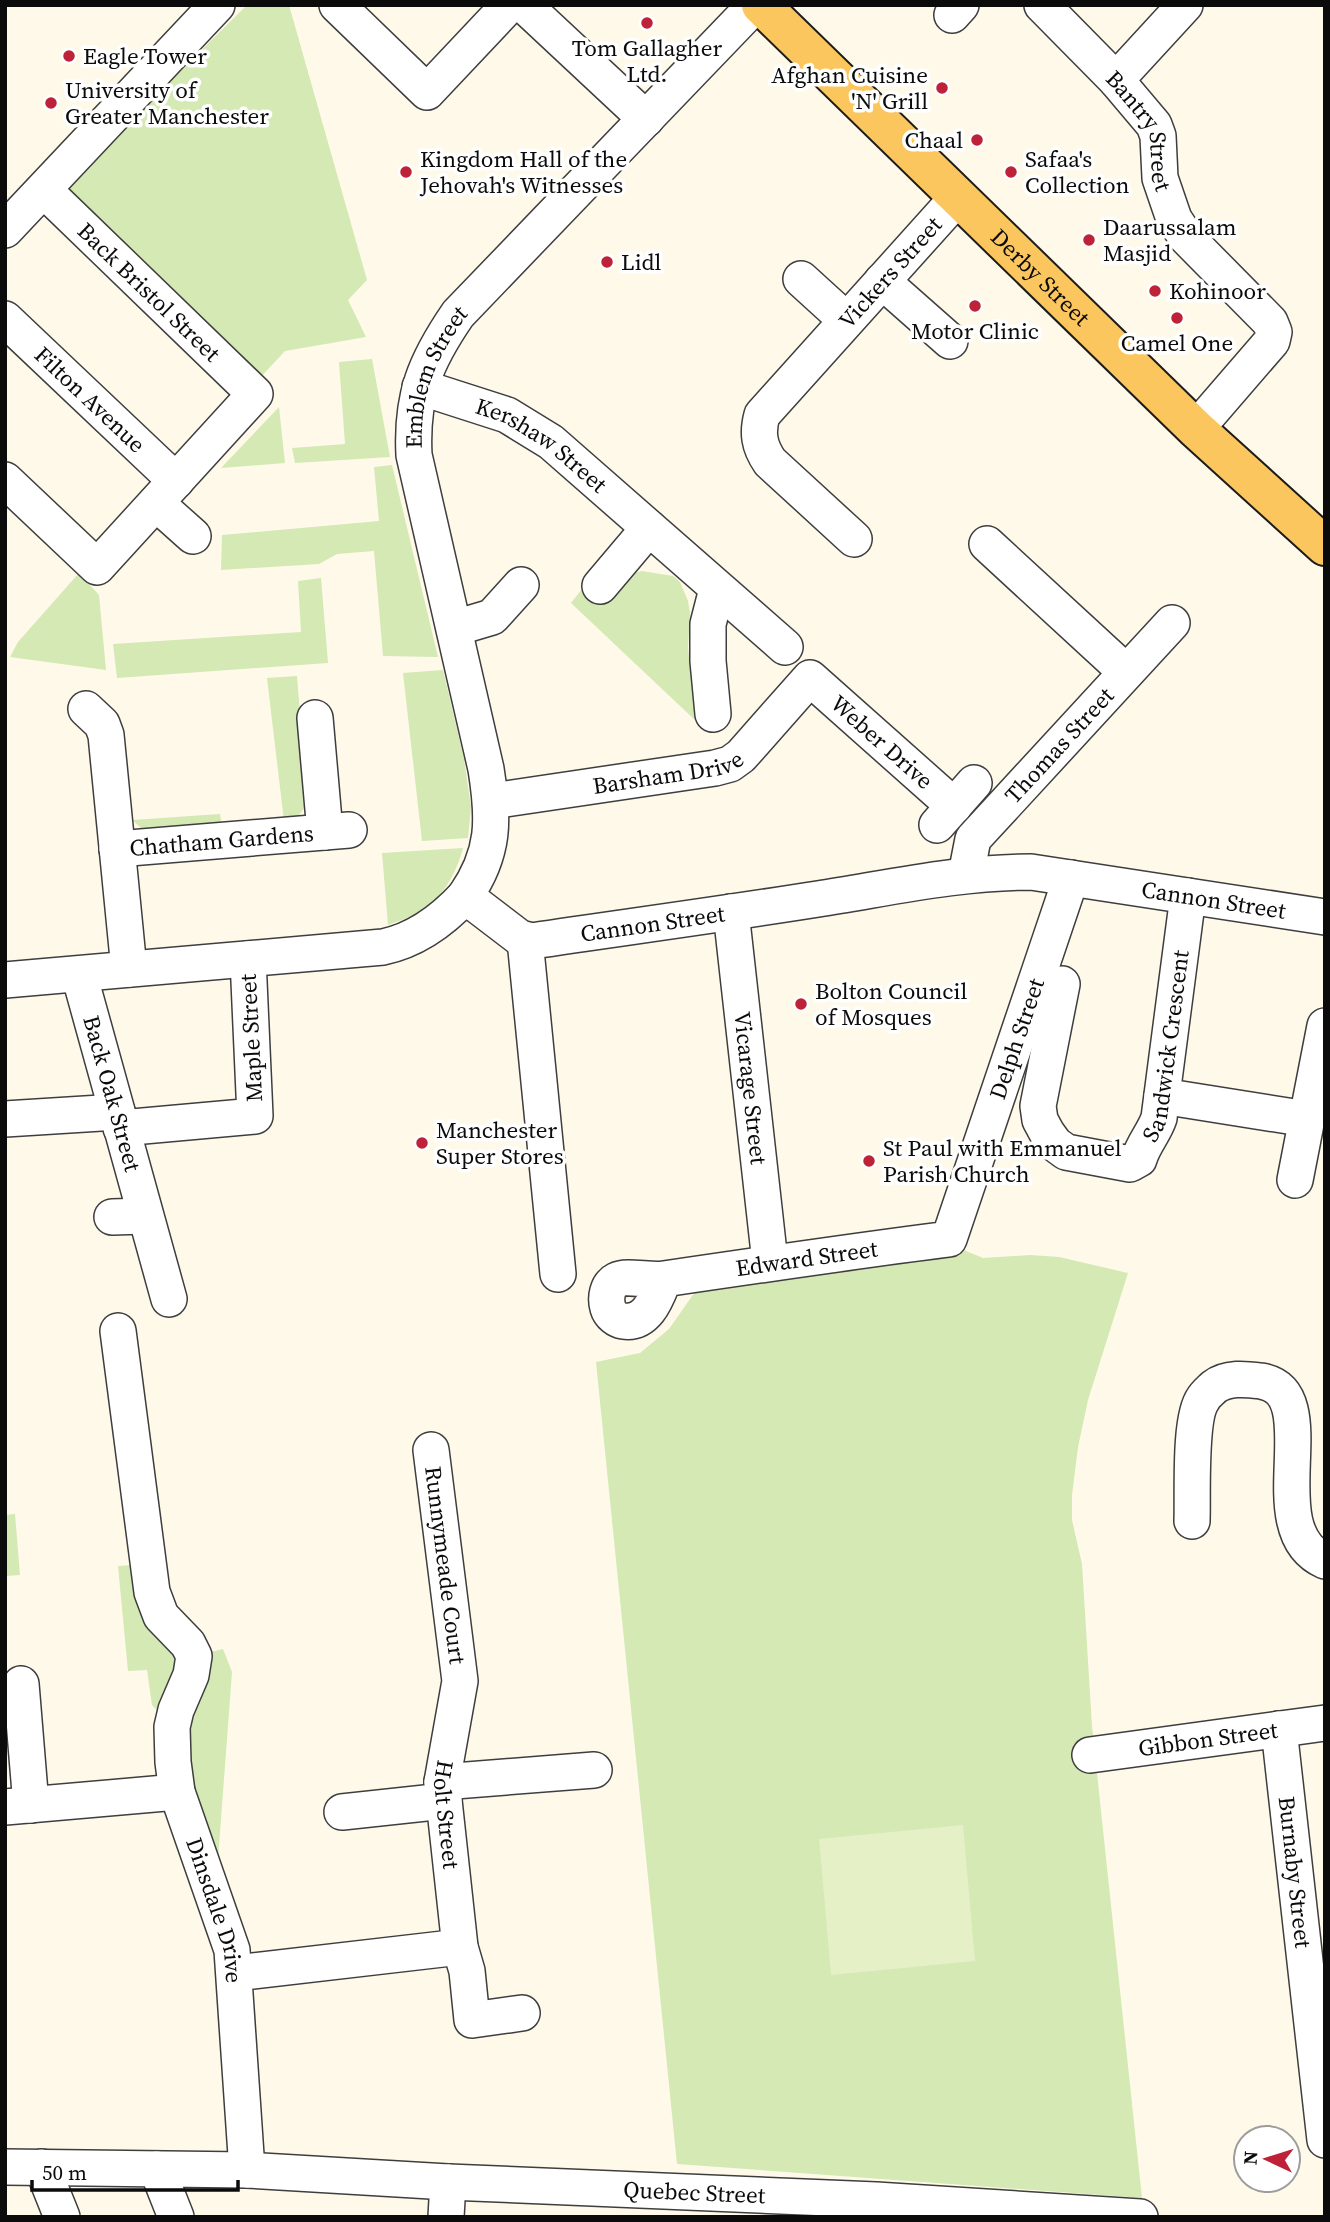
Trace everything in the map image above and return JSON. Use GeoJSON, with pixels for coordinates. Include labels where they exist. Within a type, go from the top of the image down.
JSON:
{"type":"FeatureCollection","features":[{"type":"Feature","properties":{"kind":"main road","name":"Derby Street"},"geometry":{"type":"LineString","coordinates":[[761,5],[1196,429],[1325,546]]}},
{"type":"Feature","properties":{"kind":"street"},"geometry":{"type":"LineString","coordinates":[[5,230],[217,5]]}},
{"type":"Feature","properties":{"kind":"street"},"geometry":{"type":"LineString","coordinates":[[338,5],[427,92],[509,5]]}},
{"type":"Feature","properties":{"kind":"street"},"geometry":{"type":"LineString","coordinates":[[524,5],[646,119]]}},
{"type":"Feature","properties":{"kind":"street","name":"Emblem Street"},"geometry":{"type":"LineString","coordinates":[[465,896],[486,858],[491,836],[492,801],[414,455],[414,418],[420,387],[429,362],[458,314],[755,5]]}},
{"type":"Feature","properties":{"kind":"street","name":"Bantry Street"},"geometry":{"type":"LineString","coordinates":[[1042,5],[1116,80],[1154,125],[1158,136],[1160,178],[1174,219],[1186,237],[1270,322],[1274,332],[1272,341],[1196,429]]}},
{"type":"Feature","properties":{"kind":"street"},"geometry":{"type":"LineString","coordinates":[[1116,80],[1185,5]]}},
{"type":"Feature","properties":{"kind":"street","name":"Back Bristol Street"},"geometry":{"type":"LineString","coordinates":[[44,190],[255,394],[166,492]]}},
{"type":"Feature","properties":{"kind":"street","name":"Vickers Street"},"geometry":{"type":"LineString","coordinates":[[854,539],[770,462],[763,452],[758,427],[762,415],[958,197]]}},
{"type":"Feature","properties":{"kind":"street"},"geometry":{"type":"LineString","coordinates":[[801,279],[846,320]]}},
{"type":"Feature","properties":{"kind":"street"},"geometry":{"type":"LineString","coordinates":[[882,281],[950,341]]}},
{"type":"Feature","properties":{"kind":"street","name":"Filton Avenue"},"geometry":{"type":"LineString","coordinates":[[5,319],[166,492],[193,536]]}},
{"type":"Feature","properties":{"kind":"street","name":"Kershaw Street"},"geometry":{"type":"LineString","coordinates":[[420,387],[507,415],[551,442],[785,647]]}},
{"type":"Feature","properties":{"kind":"street"},"geometry":{"type":"LineString","coordinates":[[5,480],[97,567],[166,492]]}},
{"type":"Feature","properties":{"kind":"street"},"geometry":{"type":"LineString","coordinates":[[600,586],[649,528]]}},
{"type":"Feature","properties":{"kind":"street"},"geometry":{"type":"LineString","coordinates":[[987,544],[1126,672]]}},
{"type":"Feature","properties":{"kind":"street"},"geometry":{"type":"LineString","coordinates":[[455,628],[492,617],[521,585]]}},
{"type":"Feature","properties":{"kind":"street"},"geometry":{"type":"LineString","coordinates":[[713,714],[708,624],[717,589]]}},
{"type":"Feature","properties":{"kind":"street","name":"Thomas Street"},"geometry":{"type":"LineString","coordinates":[[966,875],[973,839],[1172,623]]}},
{"type":"Feature","properties":{"kind":"street","name":"Barsham Drive"},"geometry":{"type":"LineString","coordinates":[[492,801],[730,764],[741,756],[810,678]]}},
{"type":"Feature","properties":{"kind":"street","name":"Weber Drive"},"geometry":{"type":"LineString","coordinates":[[810,678],[955,805]]}},
{"type":"Feature","properties":{"kind":"street","name":"Chatham Gardens"},"geometry":{"type":"LineString","coordinates":[[86,709],[102,724],[106,735],[128,969]]}},
{"type":"Feature","properties":{"kind":"street","name":"Chatham Gardens"},"geometry":{"type":"LineString","coordinates":[[117,849],[337,831],[315,718]]}},
{"type":"Feature","properties":{"kind":"street","name":"Cannon Street"},"geometry":{"type":"LineString","coordinates":[[525,940],[732,912],[966,875],[1031,872],[1325,917]]}},
{"type":"Feature","properties":{"kind":"street","name":"Delph Street"},"geometry":{"type":"LineString","coordinates":[[949,1239],[1071,878]]}},
{"type":"Feature","properties":{"kind":"street"},"geometry":{"type":"LineString","coordinates":[[5,980],[395,945],[435,925],[465,896],[525,940],[558,1274]]}},
{"type":"Feature","properties":{"kind":"street","name":"Sandwick Crescent"},"geometry":{"type":"LineString","coordinates":[[1062,985],[1038,1106],[1028,1127],[1066,1152],[1130,1164],[1139,1159],[1142,1148],[1159,1118],[1188,896]]}},
{"type":"Feature","properties":{"kind":"street","name":"Vicarage Street"},"geometry":{"type":"LineString","coordinates":[[732,912],[769,1262]]}},
{"type":"Feature","properties":{"kind":"street","name":"Maple Street"},"geometry":{"type":"LineString","coordinates":[[119,1120],[255,1116],[248,959]]}},
{"type":"Feature","properties":{"kind":"street","name":"Back Oak Street"},"geometry":{"type":"LineString","coordinates":[[79,974],[119,1120],[129,1216],[169,1298]]}},
{"type":"Feature","properties":{"kind":"street"},"geometry":{"type":"LineString","coordinates":[[1295,1180],[1325,1026]]}},
{"type":"Feature","properties":{"kind":"street"},"geometry":{"type":"LineString","coordinates":[[1162,1096],[1307,1119]]}},
{"type":"Feature","properties":{"kind":"street"},"geometry":{"type":"LineString","coordinates":[[5,1119],[119,1120]]}},
{"type":"Feature","properties":{"kind":"street","name":"Edward Street"},"geometry":{"type":"LineString","coordinates":[[664,1279],[769,1262],[949,1239]]}},
{"type":"Feature","properties":{"kind":"street","name":"Dinsdale Drive"},"geometry":{"type":"LineString","coordinates":[[118,1331],[152,1592],[161,1616],[188,1644],[209,1652],[191,1675],[176,1710],[171,1732],[173,1762],[177,1792],[232,1951],[247,2170]]}},
{"type":"Feature","properties":{"kind":"street"},"geometry":{"type":"LineString","coordinates":[[1192,1521],[1197,1413],[1202,1399],[1216,1385],[1230,1380],[1267,1382],[1288,1391],[1314,1432],[1298,1495],[1299,1526],[1310,1551],[1325,1561]]}},
{"type":"Feature","properties":{"kind":"street","name":"Runnymeade Court"},"geometry":{"type":"LineString","coordinates":[[430,1450],[460,1681]]}},
{"type":"Feature","properties":{"kind":"street","name":"Holt Street"},"geometry":{"type":"LineString","coordinates":[[460,1681],[443,1792],[472,2020],[522,2013]]}},
{"type":"Feature","properties":{"kind":"street"},"geometry":{"type":"LineString","coordinates":[[21,1684],[18,1806],[177,1792]]}},
{"type":"Feature","properties":{"kind":"street","name":"Gibbon Street"},"geometry":{"type":"LineString","coordinates":[[1090,1755],[1325,1723]]}},
{"type":"Feature","properties":{"kind":"street","name":"Burnaby Street"},"geometry":{"type":"LineString","coordinates":[[1279,1729],[1313,1928],[1325,2140]]}},
{"type":"Feature","properties":{"kind":"street"},"geometry":{"type":"LineString","coordinates":[[342,1812],[443,1792],[594,1770]]}},
{"type":"Feature","properties":{"kind":"street"},"geometry":{"type":"LineString","coordinates":[[235,1973],[463,1959]]}},
{"type":"Feature","properties":{"kind":"street","name":"Quebec Street"},"geometry":{"type":"LineString","coordinates":[[5,2167],[247,2170],[448,2182],[645,2203],[876,2200],[1140,2217]]}},
{"type":"Feature","properties":{"kind":"street"},"geometry":{"type":"LineString","coordinates":[[41,2167],[62,2217]]}},
{"type":"Feature","properties":{"kind":"street"},"geometry":{"type":"LineString","coordinates":[[157,2169],[176,2217]]}},
{"type":"Feature","properties":{"kind":"street"},"geometry":{"type":"LineString","coordinates":[[446,2217],[448,2182]]}},
{"type":"Feature","properties":{"kind":"green space"},"geometry":{"type":"Polygon","coordinates":[[[247,5],[289,5],[367,280],[348,300],[366,337],[285,351],[258,380],[69,193],[70,180],[247,5]]]}},
{"type":"Feature","properties":{"kind":"green space"},"geometry":{"type":"Polygon","coordinates":[[[372,359],[390,457],[295,463],[292,448],[345,444],[339,362],[372,359]]]}},
{"type":"Feature","properties":{"kind":"green space"},"geometry":{"type":"Polygon","coordinates":[[[279,407],[285,463],[221,468],[279,407]]]}},
{"type":"Feature","properties":{"kind":"green space"},"geometry":{"type":"Polygon","coordinates":[[[392,465],[438,657],[383,656],[374,551],[337,554],[319,564],[221,570],[222,535],[379,521],[374,467],[392,465]]]}},
{"type":"Feature","properties":{"kind":"green space"},"geometry":{"type":"Polygon","coordinates":[[[642,571],[673,576],[680,582],[688,601],[688,647],[696,721],[571,603],[586,584],[642,571]]]}},
{"type":"Feature","properties":{"kind":"green space"},"geometry":{"type":"Polygon","coordinates":[[[79,573],[99,595],[106,670],[10,657],[18,642],[79,573]]]}},
{"type":"Feature","properties":{"kind":"green space"},"geometry":{"type":"Polygon","coordinates":[[[321,578],[328,663],[117,678],[113,644],[301,632],[298,581],[321,578]]]}},
{"type":"Feature","properties":{"kind":"green space"},"geometry":{"type":"Polygon","coordinates":[[[443,670],[464,759],[471,807],[468,838],[422,841],[403,673],[443,670]]]}},
{"type":"Feature","properties":{"kind":"green space"},"geometry":{"type":"Polygon","coordinates":[[[297,676],[307,804],[297,818],[284,821],[267,678],[297,676]]]}},
{"type":"Feature","properties":{"kind":"green space"},"geometry":{"type":"Polygon","coordinates":[[[220,814],[222,829],[149,835],[132,820],[220,814]]]}},
{"type":"Feature","properties":{"kind":"green space"},"geometry":{"type":"Polygon","coordinates":[[[463,848],[458,864],[441,894],[419,912],[388,925],[382,853],[463,848]]]}},
{"type":"Feature","properties":{"kind":"green space"},"geometry":{"type":"Polygon","coordinates":[[[961,1249],[983,1258],[1030,1255],[1059,1257],[1128,1273],[1088,1400],[1078,1447],[1072,1520],[1082,1564],[1092,1726],[1142,2198],[677,2164],[596,1362],[640,1353],[669,1329],[697,1289],[961,1249]]]}},
{"type":"Feature","properties":{"kind":"green space"},"geometry":{"type":"Polygon","coordinates":[[[15,1514],[20,1575],[5,1576],[5,1515],[15,1514]]]}},
{"type":"Feature","properties":{"kind":"green space"},"geometry":{"type":"Polygon","coordinates":[[[147,1564],[194,1656],[223,1649],[232,1672],[215,1899],[172,1727],[152,1705],[147,1670],[128,1671],[118,1566],[147,1564]]]}},
{"type":"Feature","properties":{"kind":"green space"},"geometry":{"type":"Polygon","coordinates":[[[963,1825],[975,1961],[831,1975],[819,1839],[963,1825]]]}},
{"type":"Feature","properties":{"kind":"place","name":"Tom Gallagher Ltd."},"geometry":{"type":"Point","coordinates":[647,23]}},
{"type":"Feature","properties":{"kind":"place","name":"Eagle Tower"},"geometry":{"type":"Point","coordinates":[69,56]}},
{"type":"Feature","properties":{"kind":"place","name":"Afghan Cuisine 'N' Grill"},"geometry":{"type":"Point","coordinates":[942,88]}},
{"type":"Feature","properties":{"kind":"place","name":"University of Greater Manchester"},"geometry":{"type":"Point","coordinates":[51,103]}},
{"type":"Feature","properties":{"kind":"place","name":"Chaal"},"geometry":{"type":"Point","coordinates":[977,140]}},
{"type":"Feature","properties":{"kind":"place","name":"Kingdom Hall of the Jehovah's Witnesses"},"geometry":{"type":"Point","coordinates":[406,172]}},
{"type":"Feature","properties":{"kind":"place","name":"Safaa's Collection"},"geometry":{"type":"Point","coordinates":[1011,172]}},
{"type":"Feature","properties":{"kind":"place","name":"Daarussalam Masjid"},"geometry":{"type":"Point","coordinates":[1089,240]}},
{"type":"Feature","properties":{"kind":"place","name":"Lidl"},"geometry":{"type":"Point","coordinates":[607,262]}},
{"type":"Feature","properties":{"kind":"place","name":"Kohinoor"},"geometry":{"type":"Point","coordinates":[1155,291]}},
{"type":"Feature","properties":{"kind":"place","name":"Motor Clinic"},"geometry":{"type":"Point","coordinates":[975,306]}},
{"type":"Feature","properties":{"kind":"place","name":"Camel One"},"geometry":{"type":"Point","coordinates":[1177,318]}},
{"type":"Feature","properties":{"kind":"place","name":"Bolton Council of Mosques"},"geometry":{"type":"Point","coordinates":[801,1004]}},
{"type":"Feature","properties":{"kind":"place","name":"Manchester Super Stores"},"geometry":{"type":"Point","coordinates":[422,1143]}},
{"type":"Feature","properties":{"kind":"place","name":"St Paul with Emmanuel Parish Church"},"geometry":{"type":"Point","coordinates":[869,1161]}}]}
